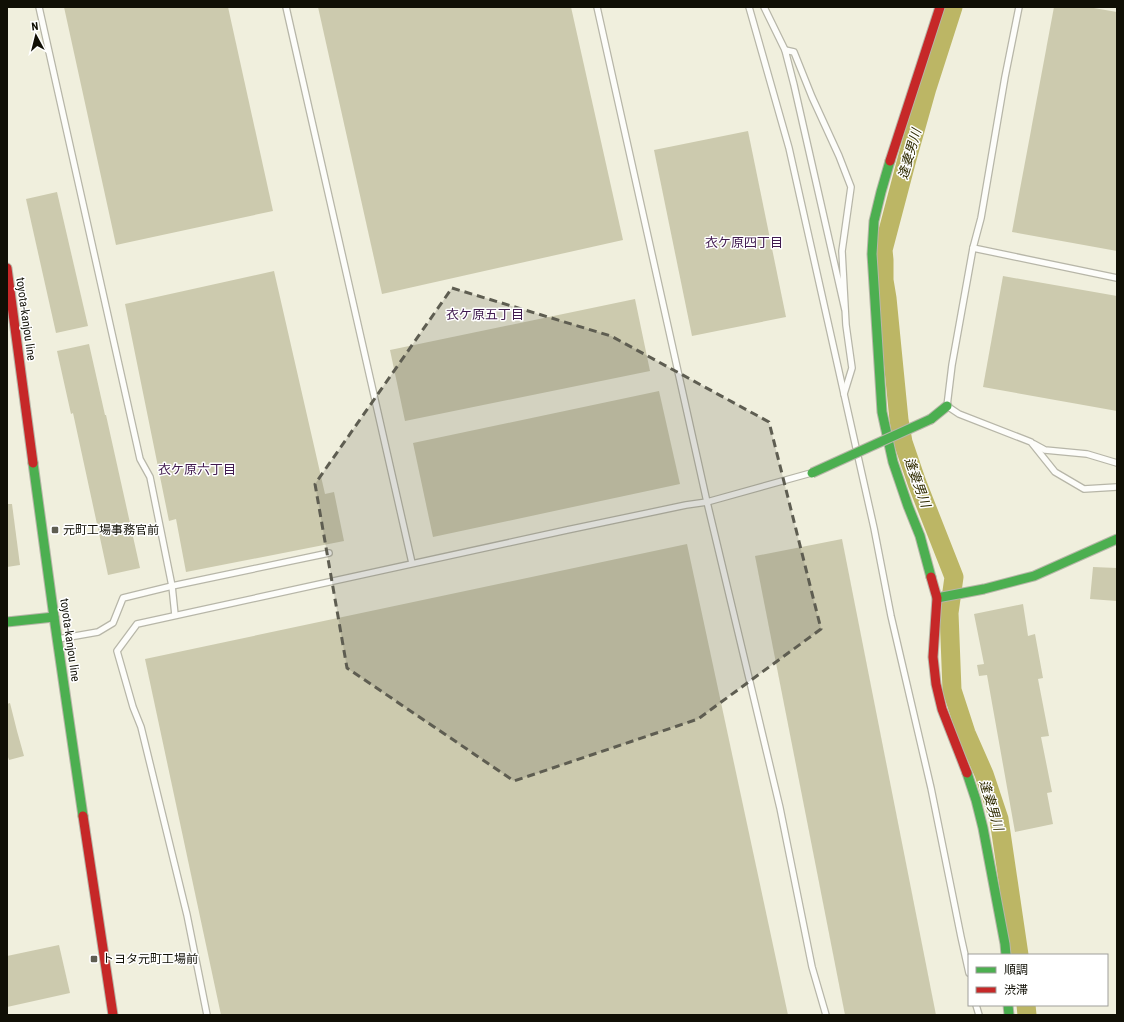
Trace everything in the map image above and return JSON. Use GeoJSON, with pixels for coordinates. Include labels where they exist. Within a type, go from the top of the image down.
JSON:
{"type":"FeatureCollection","features":[{"type":"Feature","properties":{"kind":"street"},"geometry":{"type":"LineString","coordinates":[[940,7],[907,106],[881,192],[874,221],[872,254],[881,400],[893,462],[942,597],[935,624],[933,657],[936,684],[942,709],[976,800],[1006,954]]}},
{"type":"Feature","properties":{"kind":"street","name":"toyota-kanjou line"},"geometry":{"type":"LineString","coordinates":[[7,268],[54,617],[113,1015]]}},
{"type":"Feature","properties":{"kind":"street"},"geometry":{"type":"LineString","coordinates":[[812,472],[931,419],[947,406]]}},
{"type":"Feature","properties":{"kind":"street"},"geometry":{"type":"LineString","coordinates":[[942,597],[984,590],[1034,576],[1117,539]]}},
{"type":"Feature","properties":{"kind":"street"},"geometry":{"type":"LineString","coordinates":[[7,622],[54,617]]}},
{"type":"Feature","properties":{"kind":"lane"},"geometry":{"type":"LineString","coordinates":[[39,7],[140,459],[150,478],[172,586],[175,616]]}},
{"type":"Feature","properties":{"kind":"lane"},"geometry":{"type":"LineString","coordinates":[[286,7],[412,563]]}},
{"type":"Feature","properties":{"kind":"lane"},"geometry":{"type":"LineString","coordinates":[[597,7],[707,502],[780,808],[812,967],[826,1015]]}},
{"type":"Feature","properties":{"kind":"lane"},"geometry":{"type":"LineString","coordinates":[[749,7],[789,148],[874,528],[891,616],[931,788],[968,968]]}},
{"type":"Feature","properties":{"kind":"lane"},"geometry":{"type":"LineString","coordinates":[[764,7],[785,50],[846,310]]}},
{"type":"Feature","properties":{"kind":"lane"},"geometry":{"type":"LineString","coordinates":[[1019,7],[1005,77],[981,218],[973,248],[952,365],[947,406],[959,414],[1031,442],[1045,450],[1088,454],[1117,463]]}},
{"type":"Feature","properties":{"kind":"lane"},"geometry":{"type":"LineString","coordinates":[[785,50],[794,52],[851,187],[842,251],[846,325],[852,368],[844,394]]}},
{"type":"Feature","properties":{"kind":"lane"},"geometry":{"type":"LineString","coordinates":[[973,248],[1117,278]]}},
{"type":"Feature","properties":{"kind":"lane"},"geometry":{"type":"LineString","coordinates":[[1031,442],[1054,472],[1084,489],[1117,487]]}},
{"type":"Feature","properties":{"kind":"lane"},"geometry":{"type":"LineString","coordinates":[[207,1015],[187,915],[142,727],[133,707],[117,651],[137,624],[412,563],[686,505],[707,502],[812,472]]}},
{"type":"Feature","properties":{"kind":"lane"},"geometry":{"type":"LineString","coordinates":[[58,639],[98,632],[113,623],[123,598],[172,586],[329,554]]}},
{"type":"Feature","properties":{"kind":"highlighted area"},"geometry":{"type":"Polygon","coordinates":[[[452,288],[611,336],[769,422],[821,629],[698,719],[514,781],[347,668],[315,484],[452,288]]]}},
{"type":"Feature","properties":{"kind":"building"},"geometry":{"type":"Polygon","coordinates":[[[64,7],[228,7],[273,211],[116,245],[64,7]]]}},
{"type":"Feature","properties":{"kind":"building"},"geometry":{"type":"Polygon","coordinates":[[[318,7],[571,7],[623,240],[382,294],[318,7]]]}},
{"type":"Feature","properties":{"kind":"building"},"geometry":{"type":"Polygon","coordinates":[[[1054,7],[1088,7],[1117,12],[1117,251],[1012,232],[1054,7]]]}},
{"type":"Feature","properties":{"kind":"building"},"geometry":{"type":"Polygon","coordinates":[[[748,131],[786,317],[692,336],[654,150],[748,131]]]}},
{"type":"Feature","properties":{"kind":"building"},"geometry":{"type":"Polygon","coordinates":[[[57,192],[88,326],[56,333],[26,199],[57,192]]]}},
{"type":"Feature","properties":{"kind":"building"},"geometry":{"type":"Polygon","coordinates":[[[274,271],[325,494],[334,492],[344,541],[186,572],[176,519],[169,521],[125,304],[274,271]]]}},
{"type":"Feature","properties":{"kind":"building"},"geometry":{"type":"Polygon","coordinates":[[[1003,276],[1117,296],[1117,411],[983,387],[1003,276]]]}},
{"type":"Feature","properties":{"kind":"building"},"geometry":{"type":"Polygon","coordinates":[[[635,299],[650,371],[405,421],[390,350],[635,299]]]}},
{"type":"Feature","properties":{"kind":"building"},"geometry":{"type":"Polygon","coordinates":[[[89,344],[140,568],[108,575],[73,413],[71,414],[57,351],[89,344]]]}},
{"type":"Feature","properties":{"kind":"building"},"geometry":{"type":"Polygon","coordinates":[[[659,391],[680,484],[433,537],[413,443],[659,391]]]}},
{"type":"Feature","properties":{"kind":"building"},"geometry":{"type":"Polygon","coordinates":[[[7,504],[12,504],[20,565],[7,567],[7,504]]]}},
{"type":"Feature","properties":{"kind":"building"},"geometry":{"type":"Polygon","coordinates":[[[842,539],[936,1015],[845,1015],[755,556],[842,539]]]}},
{"type":"Feature","properties":{"kind":"building"},"geometry":{"type":"Polygon","coordinates":[[[687,544],[788,1015],[221,1015],[145,659],[687,544]]]}},
{"type":"Feature","properties":{"kind":"building"},"geometry":{"type":"Polygon","coordinates":[[[1093,567],[1117,568],[1117,601],[1090,599],[1093,567]]]}},
{"type":"Feature","properties":{"kind":"building"},"geometry":{"type":"Polygon","coordinates":[[[1023,604],[1028,636],[1035,634],[1043,678],[1038,679],[1049,736],[1041,737],[1052,792],[1047,793],[1053,824],[1015,832],[987,675],[979,676],[977,665],[984,664],[974,614],[1023,604]]]}},
{"type":"Feature","properties":{"kind":"building"},"geometry":{"type":"Polygon","coordinates":[[[10,703],[24,756],[9,760],[7,754],[7,704],[10,703]]]}},
{"type":"Feature","properties":{"kind":"building"},"geometry":{"type":"Polygon","coordinates":[[[59,945],[70,993],[7,1007],[7,956],[59,945]]]}},
{"type":"Feature","properties":{"kind":"waterway","name":"逢妻男川"},"geometry":{"type":"LineString","coordinates":[[953,7],[927,88],[883,250],[884,280],[899,420],[903,442],[917,483],[954,577],[949,613],[952,690],[966,733],[984,774],[999,819],[1019,954]]}},
{"type":"Feature","properties":{"kind":"waterway","name":"逢妻男川"},"geometry":{"type":"LineString","coordinates":[[1026,1006],[1027,1015]]}},
{"type":"Feature","properties":{"kind":"traffic: fast"},"geometry":{"type":"LineString","coordinates":[[890,161],[874,221],[872,254],[882,412],[893,462],[920,536],[931,577]]}},
{"type":"Feature","properties":{"kind":"traffic: fast"},"geometry":{"type":"LineString","coordinates":[[931,419],[947,406]]}},
{"type":"Feature","properties":{"kind":"traffic: fast"},"geometry":{"type":"LineString","coordinates":[[812,473],[931,419]]}},
{"type":"Feature","properties":{"kind":"traffic: fast"},"geometry":{"type":"LineString","coordinates":[[33,463],[83,816]]}},
{"type":"Feature","properties":{"kind":"traffic: fast"},"geometry":{"type":"LineString","coordinates":[[937,598],[984,589],[1034,576],[1117,539]]}},
{"type":"Feature","properties":{"kind":"traffic: fast"},"geometry":{"type":"LineString","coordinates":[[7,622],[54,617]]}},
{"type":"Feature","properties":{"kind":"traffic: fast"},"geometry":{"type":"LineString","coordinates":[[967,773],[983,828],[1006,954]]}},
{"type":"Feature","properties":{"kind":"traffic: fast"},"geometry":{"type":"LineString","coordinates":[[1008,1006],[1009,1015]]}},
{"type":"Feature","properties":{"kind":"traffic: jam"},"geometry":{"type":"LineString","coordinates":[[890,161],[940,7]]}},
{"type":"Feature","properties":{"kind":"traffic: jam"},"geometry":{"type":"LineString","coordinates":[[7,268],[33,463]]}},
{"type":"Feature","properties":{"kind":"traffic: jam"},"geometry":{"type":"LineString","coordinates":[[931,577],[937,598],[933,657],[936,684],[942,709],[967,773]]}},
{"type":"Feature","properties":{"kind":"traffic: jam"},"geometry":{"type":"LineString","coordinates":[[83,816],[113,1015]]}},
{"type":"Feature","properties":{"kind":"place","name":"元町工場事務官前"},"geometry":{"type":"Point","coordinates":[55,530]}},
{"type":"Feature","properties":{"kind":"place","name":"トヨタ元町工場前"},"geometry":{"type":"Point","coordinates":[94,959]}},
{"type":"Feature","properties":{"kind":"district","name":"衣ケ原四丁目"},"geometry":{"type":"Point","coordinates":[744,242]}},
{"type":"Feature","properties":{"kind":"district","name":"衣ケ原五丁目"},"geometry":{"type":"Point","coordinates":[485,314]}},
{"type":"Feature","properties":{"kind":"district","name":"衣ケ原六丁目"},"geometry":{"type":"Point","coordinates":[197,469]}}]}
